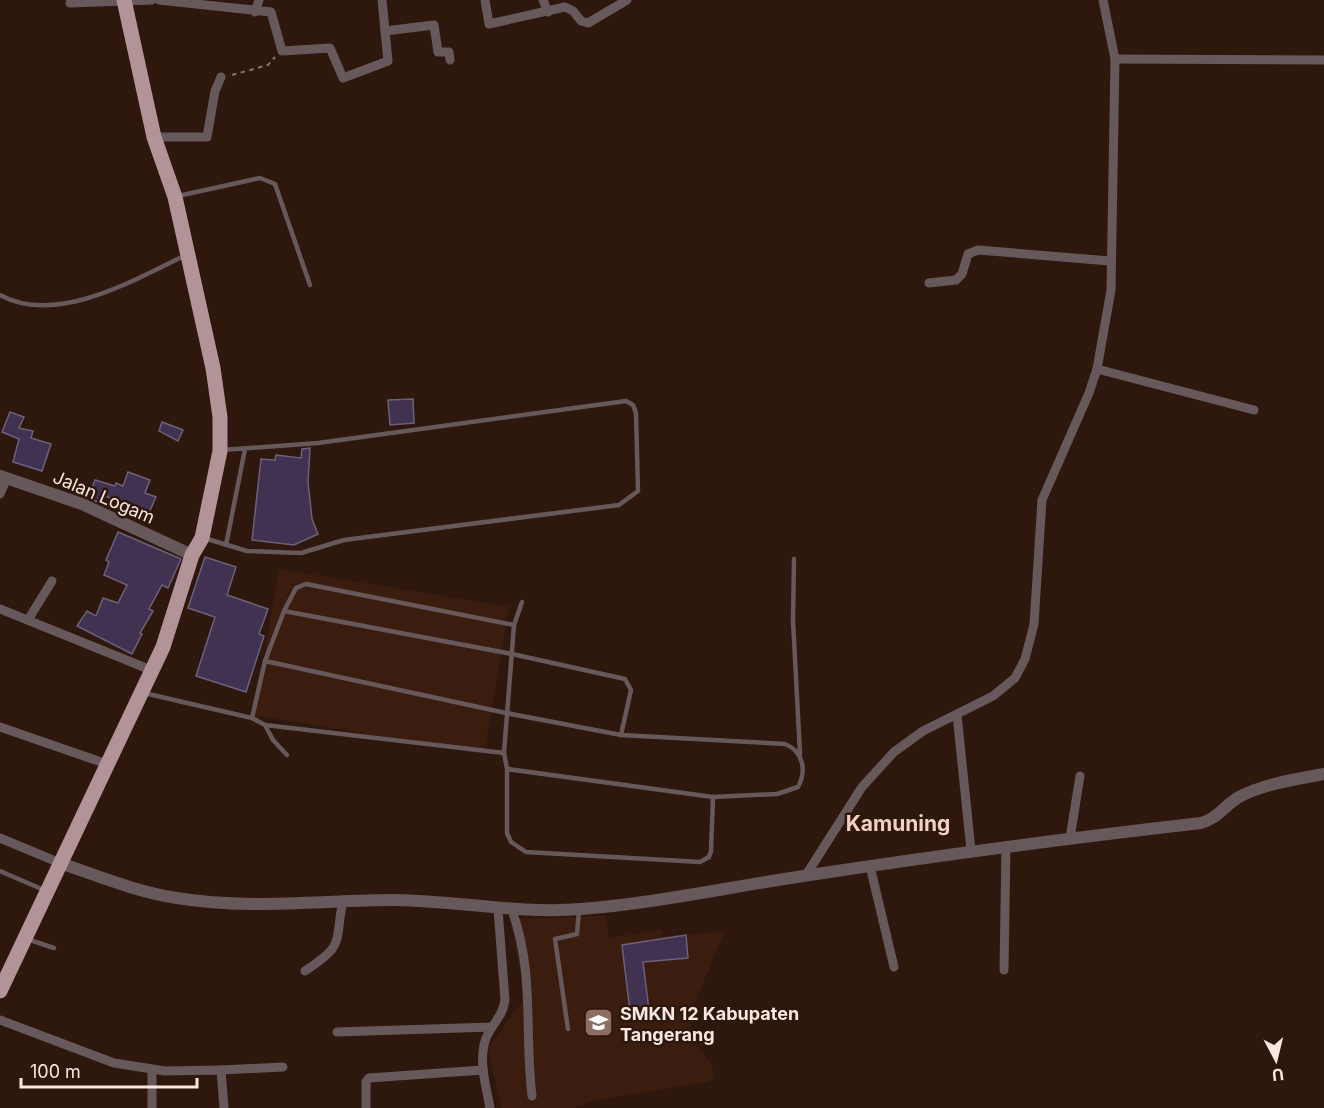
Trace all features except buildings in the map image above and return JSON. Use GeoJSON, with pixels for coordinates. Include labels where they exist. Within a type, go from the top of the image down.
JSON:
{"type":"FeatureCollection","features":[{"type":"Feature","properties":{"kind":"main road"},"geometry":{"type":"LineString","coordinates":[[0,991],[163,646],[192,555],[202,538],[220,451],[220,417],[213,368],[175,197],[154,137],[124,0]]}},
{"type":"Feature","properties":{"kind":"street"},"geometry":{"type":"LineString","coordinates":[[70,3],[152,0]]}},
{"type":"Feature","properties":{"kind":"street"},"geometry":{"type":"LineString","coordinates":[[159,0],[255,12],[267,11],[273,14],[280,50],[286,52],[330,48],[344,78],[388,61],[382,0]]}},
{"type":"Feature","properties":{"kind":"street"},"geometry":{"type":"LineString","coordinates":[[255,12],[259,0]]}},
{"type":"Feature","properties":{"kind":"street"},"geometry":{"type":"LineString","coordinates":[[485,0],[489,24],[569,8],[578,19],[588,23],[627,0]]}},
{"type":"Feature","properties":{"kind":"street"},"geometry":{"type":"LineString","coordinates":[[543,0],[548,12]]}},
{"type":"Feature","properties":{"kind":"street"},"geometry":{"type":"LineString","coordinates":[[806,875],[862,787],[894,752],[923,731],[957,715],[1005,687],[1015,678],[1026,658],[1034,624],[1042,500],[1067,448],[1097,369],[1111,290],[1115,59],[1103,0]]}},
{"type":"Feature","properties":{"kind":"street"},"geometry":{"type":"LineString","coordinates":[[385,32],[434,25],[438,52],[449,52],[450,60]]}},
{"type":"Feature","properties":{"kind":"street"},"geometry":{"type":"LineString","coordinates":[[1115,59],[1324,60]]}},
{"type":"Feature","properties":{"kind":"street"},"geometry":{"type":"LineString","coordinates":[[154,137],[207,137],[215,91],[221,77]]}},
{"type":"Feature","properties":{"kind":"street"},"geometry":{"type":"LineString","coordinates":[[929,284],[956,280],[962,274],[968,254],[978,250],[1110,261]]}},
{"type":"Feature","properties":{"kind":"street"},"geometry":{"type":"LineString","coordinates":[[1097,369],[1254,410]]}},
{"type":"Feature","properties":{"kind":"street"},"geometry":{"type":"LineString","coordinates":[[0,494],[3,477]]}},
{"type":"Feature","properties":{"kind":"street","name":"Jalan Logam"},"geometry":{"type":"LineString","coordinates":[[3,477],[82,504],[192,555]]}},
{"type":"Feature","properties":{"kind":"street"},"geometry":{"type":"LineString","coordinates":[[28,620],[52,581]]}},
{"type":"Feature","properties":{"kind":"street"},"geometry":{"type":"LineString","coordinates":[[0,609],[151,670]]}},
{"type":"Feature","properties":{"kind":"street"},"geometry":{"type":"LineString","coordinates":[[957,715],[971,850]]}},
{"type":"Feature","properties":{"kind":"street"},"geometry":{"type":"LineString","coordinates":[[0,727],[107,764]]}},
{"type":"Feature","properties":{"kind":"street"},"geometry":{"type":"LineString","coordinates":[[0,838],[60,863],[147,892],[179,898],[279,904],[343,900],[402,900],[512,910],[579,909],[723,890],[971,850],[1201,823],[1216,817],[1232,802],[1246,794],[1324,774]]}},
{"type":"Feature","properties":{"kind":"street"},"geometry":{"type":"LineString","coordinates":[[1070,838],[1080,776]]}},
{"type":"Feature","properties":{"kind":"street"},"geometry":{"type":"LineString","coordinates":[[1004,970],[1006,846]]}},
{"type":"Feature","properties":{"kind":"street"},"geometry":{"type":"LineString","coordinates":[[870,866],[894,967]]}},
{"type":"Feature","properties":{"kind":"street"},"geometry":{"type":"LineString","coordinates":[[305,971],[330,955],[339,938],[343,900]]}},
{"type":"Feature","properties":{"kind":"street"},"geometry":{"type":"LineString","coordinates":[[490,1108],[483,1070],[484,1046],[492,1027],[504,1009],[505,1000],[498,909]]}},
{"type":"Feature","properties":{"kind":"street"},"geometry":{"type":"LineString","coordinates":[[512,910],[522,942],[529,986],[528,1059],[532,1096]]}},
{"type":"Feature","properties":{"kind":"street"},"geometry":{"type":"LineString","coordinates":[[0,1020],[114,1064],[152,1070],[222,1070],[283,1066]]}},
{"type":"Feature","properties":{"kind":"street"},"geometry":{"type":"LineString","coordinates":[[337,1032],[492,1027]]}},
{"type":"Feature","properties":{"kind":"street"},"geometry":{"type":"LineString","coordinates":[[152,1070],[152,1108]]}},
{"type":"Feature","properties":{"kind":"street"},"geometry":{"type":"LineString","coordinates":[[222,1070],[224,1108]]}},
{"type":"Feature","properties":{"kind":"street"},"geometry":{"type":"LineString","coordinates":[[366,1108],[366,1082],[369,1078],[483,1070]]}},
{"type":"Feature","properties":{"kind":"lane"},"geometry":{"type":"LineString","coordinates":[[175,197],[260,178],[275,184],[310,285]]}},
{"type":"Feature","properties":{"kind":"lane"},"geometry":{"type":"LineString","coordinates":[[0,295],[15,303],[49,307],[110,290],[188,254]]}},
{"type":"Feature","properties":{"kind":"lane"},"geometry":{"type":"LineString","coordinates":[[202,538],[247,551],[301,553],[344,540],[618,505],[638,491],[636,413],[633,405],[626,401],[318,443],[220,451]]}},
{"type":"Feature","properties":{"kind":"lane"},"geometry":{"type":"LineString","coordinates":[[226,545],[245,449]]}},
{"type":"Feature","properties":{"kind":"lane"},"geometry":{"type":"LineString","coordinates":[[507,769],[712,797],[777,794],[791,790],[801,780],[802,758],[793,621],[794,559]]}},
{"type":"Feature","properties":{"kind":"lane"},"geometry":{"type":"LineString","coordinates":[[252,718],[266,661],[284,611],[296,588],[306,584],[514,626]]}},
{"type":"Feature","properties":{"kind":"lane"},"geometry":{"type":"LineString","coordinates":[[522,602],[514,626],[504,753],[507,769],[507,833],[511,842],[526,852],[700,862],[710,857],[712,797]]}},
{"type":"Feature","properties":{"kind":"lane"},"geometry":{"type":"LineString","coordinates":[[284,611],[512,654],[625,679],[631,690],[621,735]]}},
{"type":"Feature","properties":{"kind":"lane"},"geometry":{"type":"LineString","coordinates":[[266,661],[506,713],[621,735],[785,744],[800,754]]}},
{"type":"Feature","properties":{"kind":"lane"},"geometry":{"type":"LineString","coordinates":[[141,692],[252,718],[265,725],[504,753]]}},
{"type":"Feature","properties":{"kind":"lane"},"geometry":{"type":"LineString","coordinates":[[265,725],[273,740],[287,756]]}},
{"type":"Feature","properties":{"kind":"lane"},"geometry":{"type":"LineString","coordinates":[[0,870],[46,891]]}},
{"type":"Feature","properties":{"kind":"lane"},"geometry":{"type":"LineString","coordinates":[[568,1029],[555,939],[577,934],[579,909]]}},
{"type":"Feature","properties":{"kind":"lane"},"geometry":{"type":"LineString","coordinates":[[25,938],[54,948]]}},
{"type":"Feature","properties":{"kind":"path"},"geometry":{"type":"LineString","coordinates":[[221,77],[251,71],[268,64],[280,50]]}},
{"type":"Feature","properties":{"kind":"shaded area"},"geometry":{"type":"Polygon","coordinates":[[[279,569],[509,607],[484,753],[254,715],[279,569]]]}},
{"type":"Feature","properties":{"kind":"shaded area","name":"SMKN 12 Kabupaten Tangerang"},"geometry":{"type":"Polygon","coordinates":[[[606,916],[609,938],[662,930],[663,936],[724,932],[692,1011],[690,1035],[711,1062],[715,1078],[707,1082],[597,1100],[574,1108],[501,1108],[488,1048],[525,998],[510,919],[606,916]]]}},
{"type":"Feature","properties":{"kind":"place","name":"SMKN 12 Kabupaten Tangerang"},"geometry":{"type":"Point","coordinates":[599,1023]}},
{"type":"Feature","properties":{"kind":"district","name":"Kamuning"},"geometry":{"type":"Point","coordinates":[898,823]}}]}
